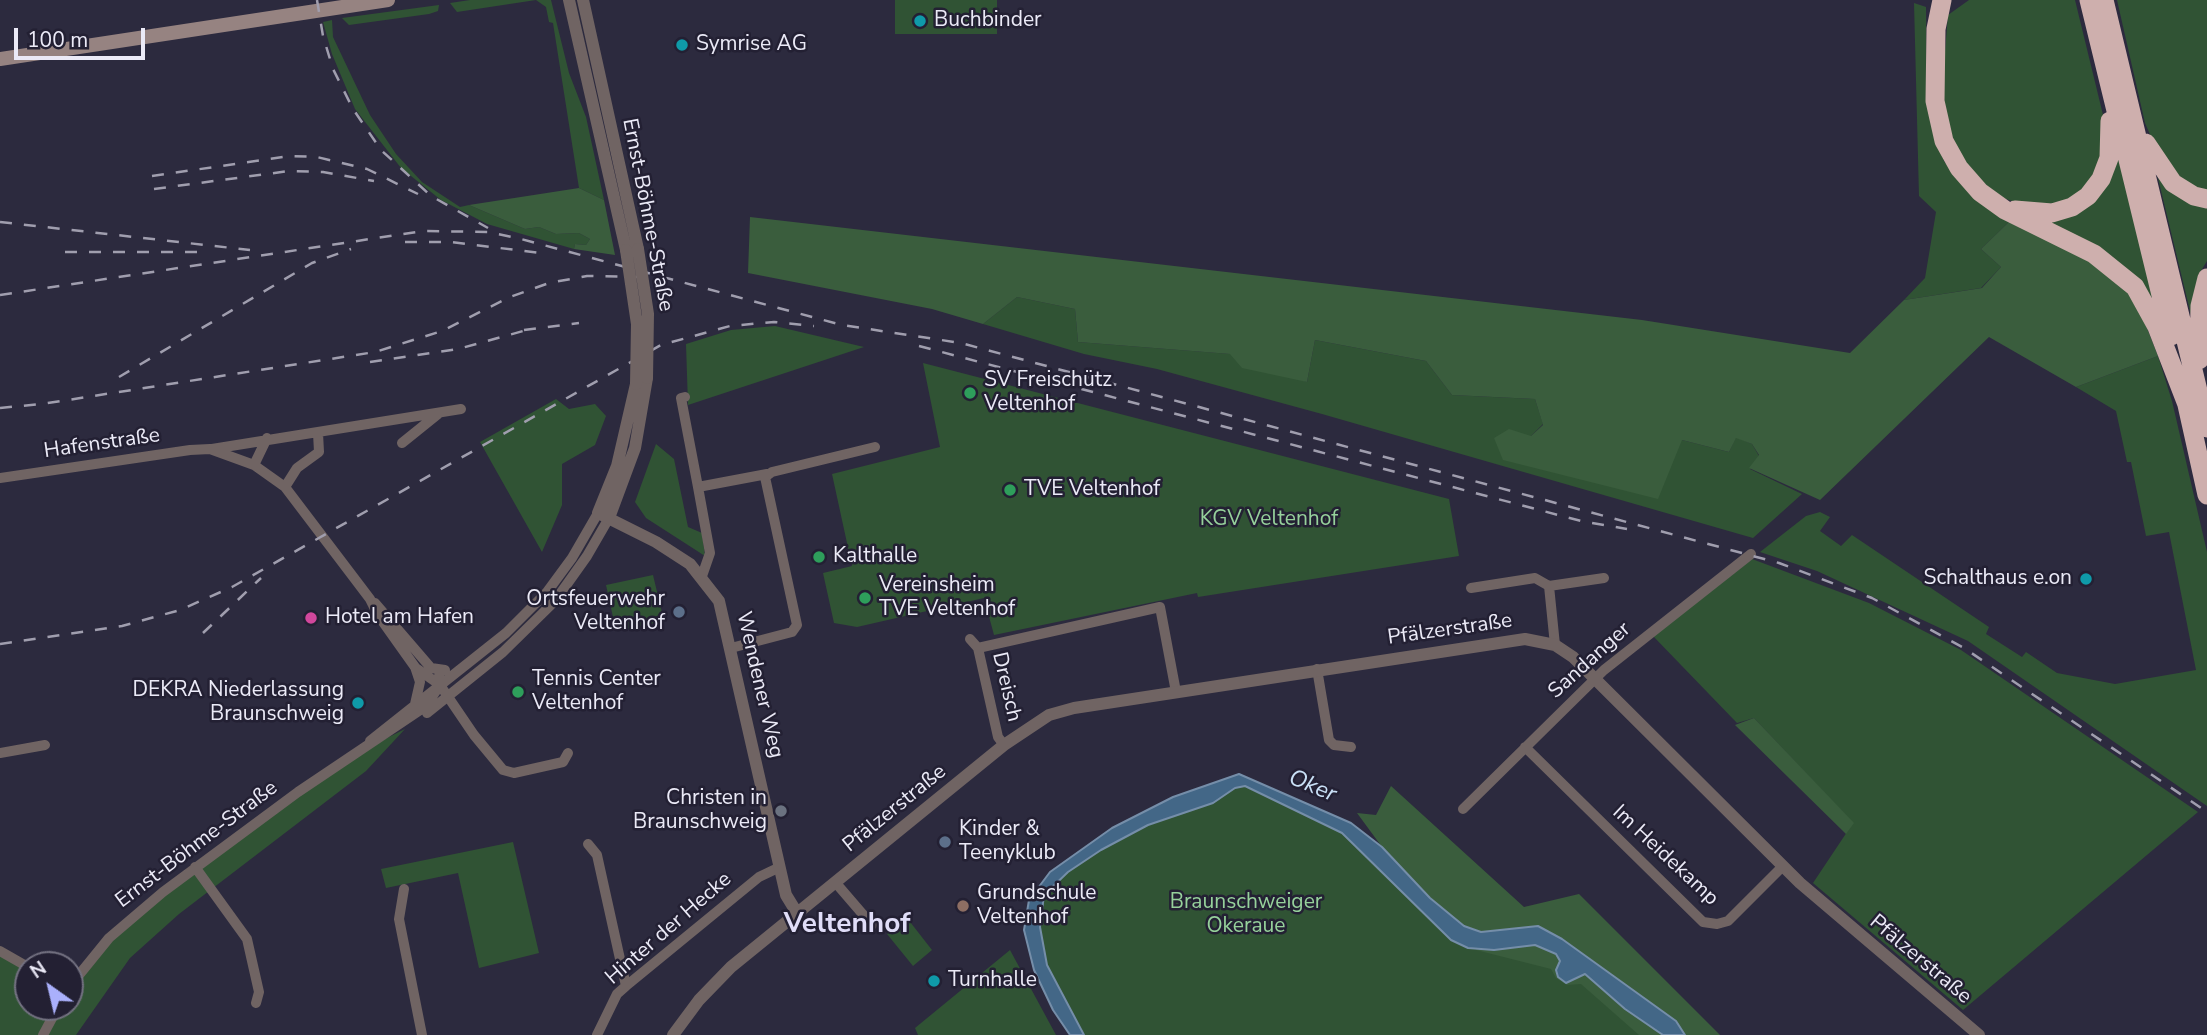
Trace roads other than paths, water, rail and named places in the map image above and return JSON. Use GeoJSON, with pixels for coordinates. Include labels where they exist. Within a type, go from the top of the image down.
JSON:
{"type":"FeatureCollection","features":[{"type":"Feature","properties":{"kind":"highway"},"geometry":{"type":"LineString","coordinates":[[2089,0],[2194,405]]}},
{"type":"Feature","properties":{"kind":"highway"},"geometry":{"type":"LineString","coordinates":[[2104,0],[2131,111],[2194,405],[2207,495]]}},
{"type":"Feature","properties":{"kind":"highway"},"geometry":{"type":"LineString","coordinates":[[1933,1],[1936,29],[1935,101],[1940,128],[1959,168],[1991,200],[2024,221],[2094,254],[2134,287],[2207,428]]}},
{"type":"Feature","properties":{"kind":"highway"},"geometry":{"type":"LineString","coordinates":[[1991,200],[2029,213],[2052,213],[2072,207],[2095,188],[2105,170],[2111,146],[2105,64]]}},
{"type":"Feature","properties":{"kind":"highway"},"geometry":{"type":"LineString","coordinates":[[2131,111],[2165,174],[2184,191],[2207,198]]}},
{"type":"Feature","properties":{"kind":"highway"},"geometry":{"type":"LineString","coordinates":[[2194,405],[2200,306],[2207,278]]}},
{"type":"Feature","properties":{"kind":"main road"},"geometry":{"type":"LineString","coordinates":[[0,50],[332,0]]}},
{"type":"Feature","properties":{"kind":"main road"},"geometry":{"type":"LineString","coordinates":[[0,59],[388,0]]}},
{"type":"Feature","properties":{"kind":"street","name":"Ernst-Böhme-Straße"},"geometry":{"type":"LineString","coordinates":[[361,751],[405,729],[447,698],[530,627],[555,601],[587,556],[635,448],[648,314],[569,0]]}},
{"type":"Feature","properties":{"kind":"street","name":"Ernst-Böhme-Straße"},"geometry":{"type":"LineString","coordinates":[[583,0],[632,249]]}},
{"type":"Feature","properties":{"kind":"street"},"geometry":{"type":"LineString","coordinates":[[685,397],[681,398],[710,553],[702,576]]}},
{"type":"Feature","properties":{"kind":"street","name":"Hafenstraße"},"geometry":{"type":"LineString","coordinates":[[0,478],[210,449],[267,438],[318,433],[461,409]]}},
{"type":"Feature","properties":{"kind":"street","name":"Hafenstraße"},"geometry":{"type":"LineString","coordinates":[[400,420],[404,433],[402,443],[439,413]]}},
{"type":"Feature","properties":{"kind":"street"},"geometry":{"type":"LineString","coordinates":[[285,487],[297,468],[319,452],[318,433]]}},
{"type":"Feature","properties":{"kind":"street"},"geometry":{"type":"LineString","coordinates":[[254,465],[267,438]]}},
{"type":"Feature","properties":{"kind":"street"},"geometry":{"type":"LineString","coordinates":[[698,487],[767,474],[875,447]]}},
{"type":"Feature","properties":{"kind":"street","name":"Hafenstraße"},"geometry":{"type":"LineString","coordinates":[[210,449],[254,465],[285,487],[370,599],[431,668],[439,670]]}},
{"type":"Feature","properties":{"kind":"street"},"geometry":{"type":"LineString","coordinates":[[731,648],[792,632],[797,625],[765,480],[767,474]]}},
{"type":"Feature","properties":{"kind":"street","name":"Ernst-Böhme-Straße"},"geometry":{"type":"LineString","coordinates":[[361,751],[378,732],[506,634],[547,592],[603,515]]}},
{"type":"Feature","properties":{"kind":"street","name":"Wendener Weg"},"geometry":{"type":"LineString","coordinates":[[603,515],[677,554],[702,576],[719,601],[786,895],[797,913]]}},
{"type":"Feature","properties":{"kind":"street","name":"Sandanger"},"geometry":{"type":"LineString","coordinates":[[1463,808],[1595,678],[1751,554]]}},
{"type":"Feature","properties":{"kind":"street"},"geometry":{"type":"LineString","coordinates":[[1471,587],[1535,578],[1549,586],[1604,578]]}},
{"type":"Feature","properties":{"kind":"street"},"geometry":{"type":"LineString","coordinates":[[1549,586],[1555,645]]}},
{"type":"Feature","properties":{"kind":"street","name":"Hafenstraße"},"geometry":{"type":"LineString","coordinates":[[370,599],[377,615],[415,667],[440,685]]}},
{"type":"Feature","properties":{"kind":"street"},"geometry":{"type":"LineString","coordinates":[[978,648],[1160,607],[1176,692]]}},
{"type":"Feature","properties":{"kind":"street","name":"Dreisch"},"geometry":{"type":"LineString","coordinates":[[970,639],[978,648],[999,737],[1004,745]]}},
{"type":"Feature","properties":{"kind":"street","name":"Pfälzerstraße"},"geometry":{"type":"LineString","coordinates":[[673,1035],[720,978],[797,913],[1027,727],[1060,710],[1511,640],[1536,640],[1555,645],[1595,678],[1783,866],[1836,915],[1979,1035]]}},
{"type":"Feature","properties":{"kind":"street"},"geometry":{"type":"LineString","coordinates":[[415,667],[420,682],[415,704]]}},
{"type":"Feature","properties":{"kind":"street"},"geometry":{"type":"LineString","coordinates":[[1317,669],[1329,740],[1334,745],[1351,747]]}},
{"type":"Feature","properties":{"kind":"street"},"geometry":{"type":"LineString","coordinates":[[458,672],[439,670],[440,685],[503,771],[514,773],[563,762],[568,753]]}},
{"type":"Feature","properties":{"kind":"street","name":"Ernst-Böhme-Straße"},"geometry":{"type":"LineString","coordinates":[[84,970],[118,930],[195,867],[304,787],[426,706],[440,685]]}},
{"type":"Feature","properties":{"kind":"street"},"geometry":{"type":"LineString","coordinates":[[0,753],[45,745]]}},
{"type":"Feature","properties":{"kind":"street","name":"Im Heidekamp"},"geometry":{"type":"LineString","coordinates":[[1525,747],[1703,922],[1717,924],[1728,921],[1783,866]]}},
{"type":"Feature","properties":{"kind":"street"},"geometry":{"type":"LineString","coordinates":[[588,844],[597,855],[625,986]]}},
{"type":"Feature","properties":{"kind":"street"},"geometry":{"type":"LineString","coordinates":[[195,867],[247,939],[259,992],[256,1003]]}},
{"type":"Feature","properties":{"kind":"street","name":"Hinter der Hecke"},"geometry":{"type":"LineString","coordinates":[[597,1035],[617,995],[625,986],[759,877],[780,867]]}},
{"type":"Feature","properties":{"kind":"street","name":"Pfälzerstraße"},"geometry":{"type":"LineString","coordinates":[[835,882],[872,925]]}},
{"type":"Feature","properties":{"kind":"street"},"geometry":{"type":"LineString","coordinates":[[404,889],[399,919],[422,1035]]}},
{"type":"Feature","properties":{"kind":"water"},"geometry":{"type":"Polygon","coordinates":[[[1239,774],[1351,823],[1382,847],[1430,898],[1464,926],[1481,932],[1538,926],[1562,939],[1676,1021],[1685,1035],[1663,1035],[1625,1009],[1585,974],[1566,983],[1558,977],[1556,970],[1560,961],[1556,954],[1535,945],[1494,950],[1468,948],[1451,940],[1342,833],[1245,786],[1235,788],[1213,803],[1148,825],[1101,850],[1068,872],[1044,895],[1040,927],[1047,965],[1084,1035],[1070,1035],[1053,1010],[1034,970],[1024,930],[1029,900],[1050,872],[1112,828],[1173,797],[1239,774]]]}},
{"type":"Feature","properties":{"kind":"railway"},"geometry":{"type":"LineString","coordinates":[[317,0],[323,36],[333,69],[353,109],[381,150],[431,196],[488,228]]}},
{"type":"Feature","properties":{"kind":"railway"},"geometry":{"type":"LineString","coordinates":[[152,176],[290,156],[317,157],[367,169],[418,194]]}},
{"type":"Feature","properties":{"kind":"railway"},"geometry":{"type":"LineString","coordinates":[[154,189],[289,171],[323,172],[374,181]]}},
{"type":"Feature","properties":{"kind":"railway"},"geometry":{"type":"LineString","coordinates":[[0,222],[250,250]]}},
{"type":"Feature","properties":{"kind":"railway"},"geometry":{"type":"LineString","coordinates":[[0,295],[423,231],[488,232],[521,239],[842,325],[961,343],[1779,563],[1872,598],[1964,648],[2207,812]]}},
{"type":"Feature","properties":{"kind":"railway"},"geometry":{"type":"LineString","coordinates":[[405,242],[451,242],[540,253]]}},
{"type":"Feature","properties":{"kind":"railway"},"geometry":{"type":"LineString","coordinates":[[119,377],[312,263],[351,249]]}},
{"type":"Feature","properties":{"kind":"railway"},"geometry":{"type":"LineString","coordinates":[[65,252],[202,252]]}},
{"type":"Feature","properties":{"kind":"railway"},"geometry":{"type":"LineString","coordinates":[[0,408],[42,404],[375,352],[442,331],[510,297],[549,283],[587,276],[639,277]]}},
{"type":"Feature","properties":{"kind":"railway"},"geometry":{"type":"LineString","coordinates":[[0,644],[122,626],[180,610],[232,587],[661,345],[730,326],[774,322],[814,326]]}},
{"type":"Feature","properties":{"kind":"railway"},"geometry":{"type":"LineString","coordinates":[[524,330],[579,323]]}},
{"type":"Feature","properties":{"kind":"railway"},"geometry":{"type":"LineString","coordinates":[[370,362],[458,349],[534,328]]}},
{"type":"Feature","properties":{"kind":"railway"},"geometry":{"type":"LineString","coordinates":[[919,346],[1581,521],[1627,529]]}},
{"type":"Feature","properties":{"kind":"railway"},"geometry":{"type":"LineString","coordinates":[[203,633],[261,578]]}},
{"type":"Feature","properties":{"kind":"place","name":"Buchbinder"},"geometry":{"type":"Point","coordinates":[920,21]}},
{"type":"Feature","properties":{"kind":"place","name":"Symrise AG"},"geometry":{"type":"Point","coordinates":[682,45]}},
{"type":"Feature","properties":{"kind":"place","name":"SV Freischütz Veltenhof"},"geometry":{"type":"Point","coordinates":[970,393]}},
{"type":"Feature","properties":{"kind":"place","name":"TVE Veltenhof"},"geometry":{"type":"Point","coordinates":[1010,490]}},
{"type":"Feature","properties":{"kind":"place","name":"Kalthalle"},"geometry":{"type":"Point","coordinates":[819,557]}},
{"type":"Feature","properties":{"kind":"place","name":"Schalthaus e.on"},"geometry":{"type":"Point","coordinates":[2086,579]}},
{"type":"Feature","properties":{"kind":"place","name":"Vereinsheim TVE Veltenhof"},"geometry":{"type":"Point","coordinates":[865,598]}},
{"type":"Feature","properties":{"kind":"place","name":"Ortsfeuerwehr Veltenhof"},"geometry":{"type":"Point","coordinates":[679,612]}},
{"type":"Feature","properties":{"kind":"place","name":"Hotel am Hafen"},"geometry":{"type":"Point","coordinates":[311,618]}},
{"type":"Feature","properties":{"kind":"place","name":"Tennis Center Veltenhof"},"geometry":{"type":"Point","coordinates":[518,692]}},
{"type":"Feature","properties":{"kind":"place","name":"DEKRA Niederlassung Braunschweig"},"geometry":{"type":"Point","coordinates":[358,703]}},
{"type":"Feature","properties":{"kind":"place","name":"Christen in Braunschweig"},"geometry":{"type":"Point","coordinates":[781,811]}},
{"type":"Feature","properties":{"kind":"place","name":"Kinder & Teenyklub"},"geometry":{"type":"Point","coordinates":[945,842]}},
{"type":"Feature","properties":{"kind":"place","name":"Grundschule Veltenhof"},"geometry":{"type":"Point","coordinates":[963,906]}},
{"type":"Feature","properties":{"kind":"place","name":"Turnhalle"},"geometry":{"type":"Point","coordinates":[934,981]}},
{"type":"Feature","properties":{"kind":"district","name":"Veltenhof"},"geometry":{"type":"Point","coordinates":[847,925]}},
{"type":"Feature","properties":{"kind":"park label","name":"KGV Veltenhof"},"geometry":{"type":"Point","coordinates":[1269,520]}},
{"type":"Feature","properties":{"kind":"park label","name":"Braunschweiger Okeraue"},"geometry":{"type":"Point","coordinates":[1246,915]}},
{"type":"Feature","properties":{"kind":"water label","name":"Oker"},"geometry":{"type":"Point","coordinates":[1312,787]}}]}
